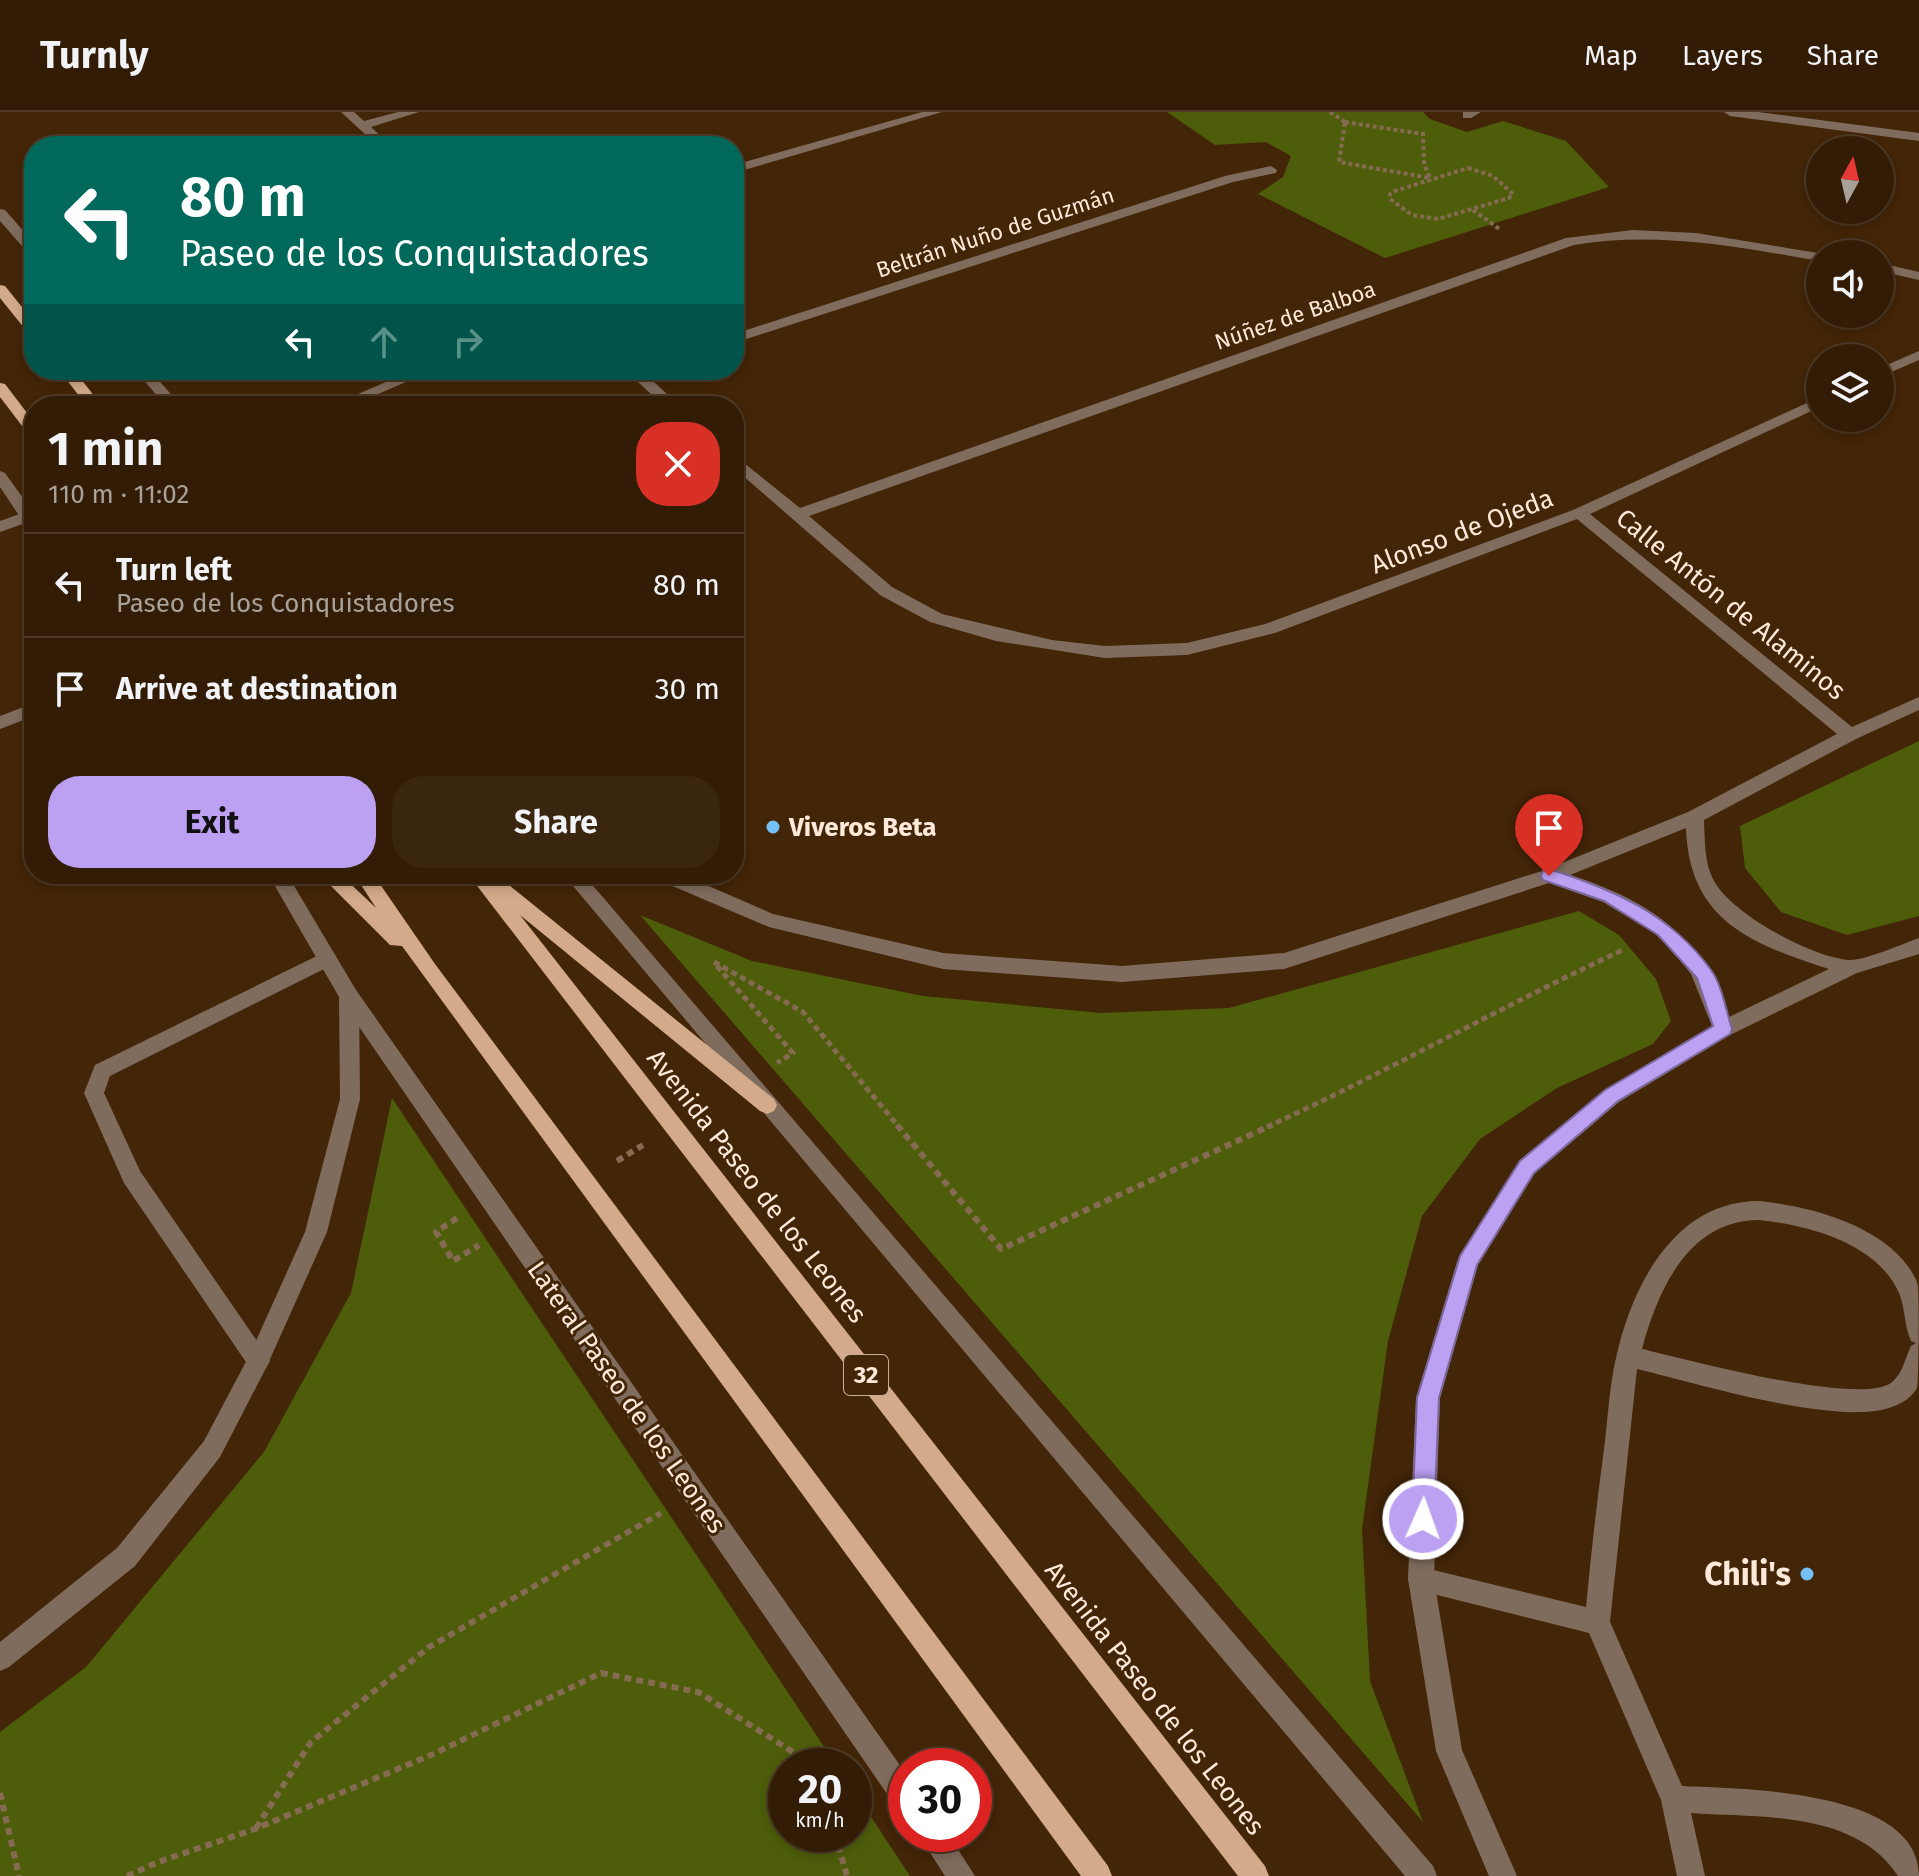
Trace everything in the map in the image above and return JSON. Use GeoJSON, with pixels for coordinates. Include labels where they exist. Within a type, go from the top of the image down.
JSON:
{"type":"FeatureCollection","features":[{"type":"Feature","properties":{"kind":"main road"},"geometry":{"type":"LineString","coordinates":[[0,289],[24,319]]}},
{"type":"Feature","properties":{"kind":"main road"},"geometry":{"type":"LineString","coordinates":[[74,380],[87,396]]}},
{"type":"Feature","properties":{"kind":"main road"},"geometry":{"type":"LineString","coordinates":[[0,387],[24,419]]}},
{"type":"Feature","properties":{"kind":"main road"},"geometry":{"type":"LineString","coordinates":[[339,884],[428,969]]}},
{"type":"Feature","properties":{"kind":"main road"},"geometry":{"type":"LineString","coordinates":[[370,884],[428,969],[1098,1876]]}},
{"type":"Feature","properties":{"kind":"main road","name":"Avenida Paseo de los Leones"},"geometry":{"type":"LineString","coordinates":[[488,884],[1255,1876]]}},
{"type":"Feature","properties":{"kind":"main road"},"geometry":{"type":"LineString","coordinates":[[492,884],[767,1105]]}},
{"type":"Feature","properties":{"kind":"street"},"geometry":{"type":"LineString","coordinates":[[347,112],[374,136]]}},
{"type":"Feature","properties":{"kind":"street"},"geometry":{"type":"LineString","coordinates":[[362,125],[413,112]]}},
{"type":"Feature","properties":{"kind":"street"},"geometry":{"type":"LineString","coordinates":[[744,166],[936,112]]}},
{"type":"Feature","properties":{"kind":"street"},"geometry":{"type":"LineString","coordinates":[[1730,112],[1919,137]]}},
{"type":"Feature","properties":{"kind":"street","name":"Beltrán Nuño de Guzmán"},"geometry":{"type":"LineString","coordinates":[[744,336],[1230,179],[1271,170]]}},
{"type":"Feature","properties":{"kind":"street"},"geometry":{"type":"LineString","coordinates":[[0,213],[24,240]]}},
{"type":"Feature","properties":{"kind":"street","name":"Núñez de Balboa"},"geometry":{"type":"LineString","coordinates":[[796,515],[1571,241],[1597,235],[1647,234],[1806,255]]}},
{"type":"Feature","properties":{"kind":"street"},"geometry":{"type":"LineString","coordinates":[[1894,270],[1919,276]]}},
{"type":"Feature","properties":{"kind":"street"},"geometry":{"type":"LineString","coordinates":[[1894,367],[1919,355]]}},
{"type":"Feature","properties":{"kind":"street"},"geometry":{"type":"LineString","coordinates":[[151,380],[165,396]]}},
{"type":"Feature","properties":{"kind":"street"},"geometry":{"type":"LineString","coordinates":[[362,396],[402,380]]}},
{"type":"Feature","properties":{"kind":"street"},"geometry":{"type":"LineString","coordinates":[[646,380],[662,396]]}},
{"type":"Feature","properties":{"kind":"street","name":"Alonso de Ojeda"},"geometry":{"type":"LineString","coordinates":[[744,469],[886,591],[936,618],[1052,646],[1105,652],[1187,649],[1269,629],[1579,513],[1806,408]]}},
{"type":"Feature","properties":{"kind":"street"},"geometry":{"type":"LineString","coordinates":[[0,476],[24,510]]}},
{"type":"Feature","properties":{"kind":"street","name":"Calle Antón de Alaminos"},"geometry":{"type":"LineString","coordinates":[[1579,513],[1850,735]]}},
{"type":"Feature","properties":{"kind":"street"},"geometry":{"type":"LineString","coordinates":[[0,527],[24,522]]}},
{"type":"Feature","properties":{"kind":"street"},"geometry":{"type":"LineString","coordinates":[[686,884],[769,920],[943,961],[1122,974],[1284,961],[1549,876],[1695,817],[1850,735],[1919,703]]}},
{"type":"Feature","properties":{"kind":"street"},"geometry":{"type":"LineString","coordinates":[[0,723],[24,713]]}},
{"type":"Feature","properties":{"kind":"street"},"geometry":{"type":"LineString","coordinates":[[1695,817],[1698,859],[1706,884],[1726,908],[1755,930],[1789,948],[1850,968]]}},
{"type":"Feature","properties":{"kind":"street"},"geometry":{"type":"LineString","coordinates":[[1549,876],[1611,896],[1664,930],[1705,975],[1723,1029]]}},
{"type":"Feature","properties":{"kind":"street","name":"Lateral Paseo de los Leones"},"geometry":{"type":"LineString","coordinates":[[283,884],[349,996],[888,1771]]}},
{"type":"Feature","properties":{"kind":"street"},"geometry":{"type":"LineString","coordinates":[[580,884],[1423,1876]]}},
{"type":"Feature","properties":{"kind":"street"},"geometry":{"type":"LineString","coordinates":[[1503,1876],[1449,1751],[1421,1579],[1428,1398],[1468,1262],[1527,1167],[1612,1096],[1723,1029],[1850,968],[1919,946]]}},
{"type":"Feature","properties":{"kind":"street"},"geometry":{"type":"LineString","coordinates":[[258,1361],[132,1177],[94,1093],[102,1071],[327,959]]}},
{"type":"Feature","properties":{"kind":"street"},"geometry":{"type":"LineString","coordinates":[[0,1658],[126,1557],[212,1449],[258,1361],[316,1232],[350,1099],[349,996]]}},
{"type":"Feature","properties":{"kind":"street"},"geometry":{"type":"LineString","coordinates":[[1691,1876],[1674,1799],[1597,1622],[1628,1356],[1645,1303],[1658,1274],[1680,1245],[1706,1224],[1733,1212],[1779,1213],[1815,1221],[1861,1239],[1897,1264],[1917,1305],[1919,1334]]}},
{"type":"Feature","properties":{"kind":"street"},"geometry":{"type":"LineString","coordinates":[[1628,1356],[1803,1394],[1861,1402],[1893,1396],[1912,1377],[1919,1353]]}},
{"type":"Feature","properties":{"kind":"street"},"geometry":{"type":"LineString","coordinates":[[1421,1579],[1597,1622]]}},
{"type":"Feature","properties":{"kind":"street"},"geometry":{"type":"LineString","coordinates":[[1674,1799],[1836,1814],[1876,1831],[1894,1846],[1914,1876]]}},
{"type":"Feature","properties":{"kind":"street"},"geometry":{"type":"LineString","coordinates":[[944,1852],[961,1876]]}},
{"type":"Feature","properties":{"kind":"path"},"geometry":{"type":"LineString","coordinates":[[1330,112],[1345,122],[1423,134],[1424,164],[1430,178]]}},
{"type":"Feature","properties":{"kind":"path"},"geometry":{"type":"LineString","coordinates":[[1345,122],[1339,162],[1430,178],[1457,169],[1478,169],[1510,188],[1513,194],[1509,198],[1438,219],[1412,215],[1390,199],[1390,194],[1395,191],[1430,178]]}},
{"type":"Feature","properties":{"kind":"path"},"geometry":{"type":"LineString","coordinates":[[766,1070],[793,1053],[714,962],[803,1012],[1001,1249],[1369,1080],[1556,981],[1664,930]]}},
{"type":"Feature","properties":{"kind":"path"},"geometry":{"type":"LineString","coordinates":[[603,1170],[644,1145]]}},
{"type":"Feature","properties":{"kind":"path"},"geometry":{"type":"LineString","coordinates":[[436,1232],[453,1261],[480,1245]]}},
{"type":"Feature","properties":{"kind":"path"},"geometry":{"type":"LineString","coordinates":[[255,1829],[311,1742],[429,1647],[695,1493]]}},
{"type":"Feature","properties":{"kind":"path"},"geometry":{"type":"LineString","coordinates":[[127,1876],[158,1862],[255,1829],[431,1755],[601,1673],[698,1692],[787,1748]]}},
{"type":"Feature","properties":{"kind":"path"},"geometry":{"type":"LineString","coordinates":[[0,1793],[19,1876]]}},
{"type":"Feature","properties":{"kind":"path"},"geometry":{"type":"LineString","coordinates":[[840,1852],[847,1876]]}},
{"type":"Feature","properties":{"kind":"green space"},"geometry":{"type":"Polygon","coordinates":[[[1167,112],[1423,112],[1430,119],[1467,132],[1503,121],[1566,141],[1609,187],[1385,258],[1258,194],[1283,177],[1291,156],[1266,142],[1215,145],[1167,112]]]}},
{"type":"Feature","properties":{"kind":"green space"},"geometry":{"type":"Polygon","coordinates":[[[1919,741],[1919,916],[1847,935],[1781,912],[1745,868],[1740,826],[1919,741]]]}},
{"type":"Feature","properties":{"kind":"green space"},"geometry":{"type":"Polygon","coordinates":[[[1579,911],[1619,935],[1656,979],[1671,1021],[1653,1044],[1557,1088],[1480,1139],[1422,1216],[1388,1341],[1362,1529],[1370,1681],[1423,1822],[640,915],[752,961],[923,996],[1101,1013],[1229,1008],[1579,911]]]}},
{"type":"Feature","properties":{"kind":"green space"},"geometry":{"type":"Polygon","coordinates":[[[392,1098],[825,1748],[768,1748],[768,1852],[872,1852],[872,1818],[888,1843],[888,1852],[894,1852],[910,1876],[0,1876],[0,1732],[86,1667],[264,1452],[351,1293],[392,1098]]]}},
{"type":"Feature","properties":{"kind":"place","name":"Viveros Beta"},"geometry":{"type":"Point","coordinates":[773,827]}},
{"type":"Feature","properties":{"kind":"place","name":"Chili's"},"geometry":{"type":"Point","coordinates":[1807,1574]}},
{"type":"Feature","properties":{"kind":"route"},"geometry":{"type":"LineString","coordinates":[[1423,1519],[1428,1398],[1468,1262],[1527,1167],[1612,1096],[1723,1029],[1717,1003],[1705,975],[1664,930],[1611,896],[1549,876]]}}]}
